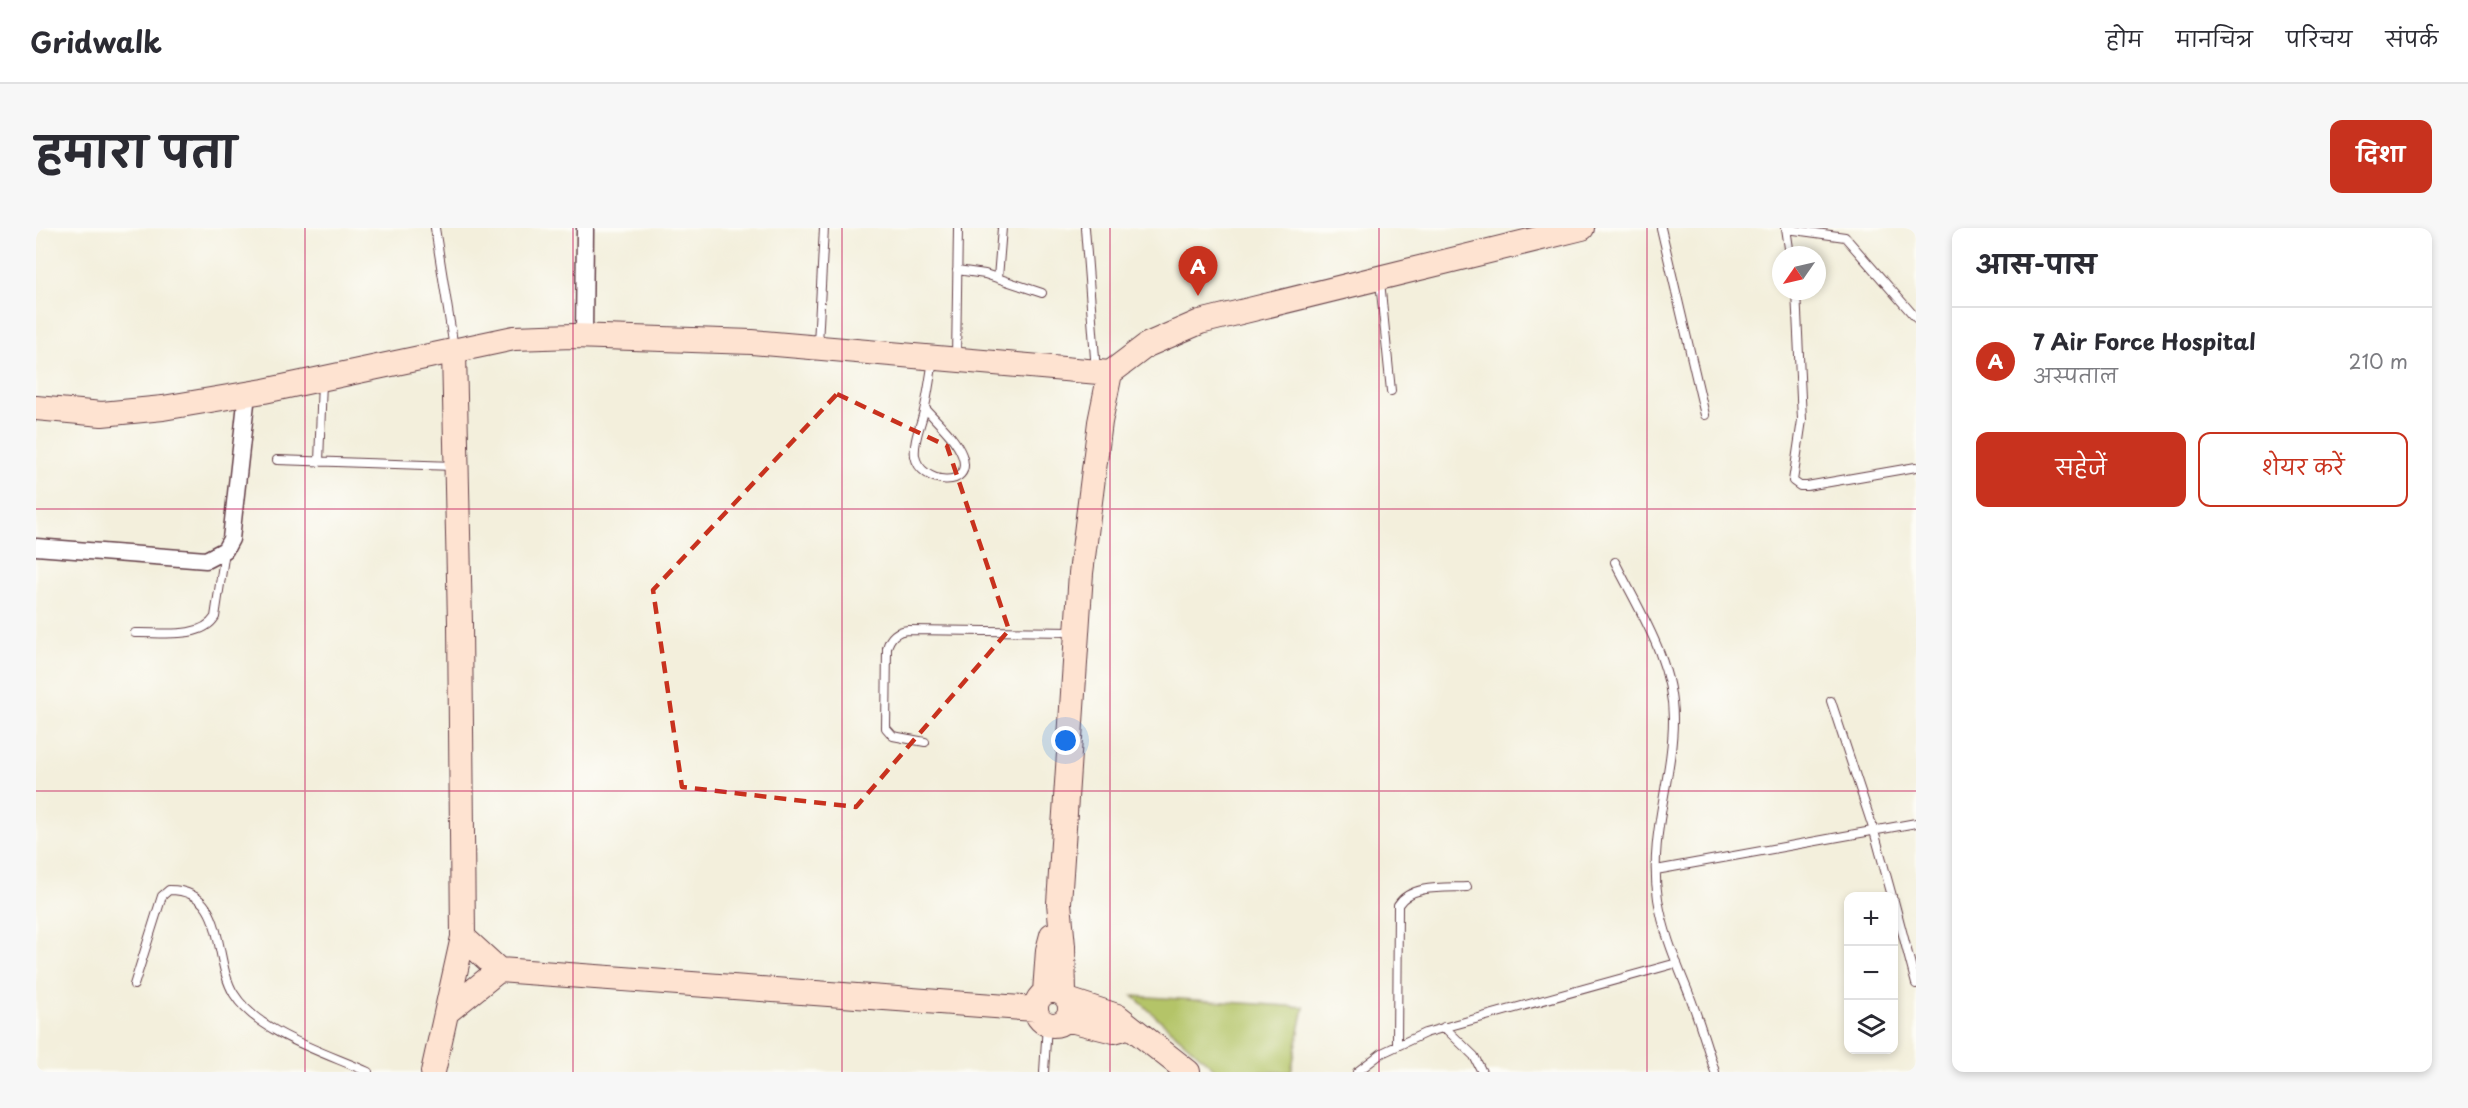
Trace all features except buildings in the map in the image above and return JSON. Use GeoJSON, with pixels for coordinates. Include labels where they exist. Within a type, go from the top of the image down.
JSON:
{"type":"FeatureCollection","features":[{"type":"Feature","properties":{"kind":"street"},"geometry":{"type":"LineString","coordinates":[[584,336],[585,228]]}},
{"type":"Feature","properties":{"kind":"street"},"geometry":{"type":"LineString","coordinates":[[36,408],[102,414],[163,408],[247,394],[514,338],[584,336],[752,342],[1103,372],[1147,345],[1200,322],[1512,241],[1581,228]]}},
{"type":"Feature","properties":{"kind":"street"},"geometry":{"type":"LineString","coordinates":[[433,1072],[463,937],[454,352]]}},
{"type":"Feature","properties":{"kind":"street"},"geometry":{"type":"LineString","coordinates":[[1054,1006],[1063,946],[1059,910],[1081,573],[1100,422],[1103,372]]}},
{"type":"Feature","properties":{"kind":"street"},"geometry":{"type":"LineString","coordinates":[[36,547],[206,560],[225,550],[231,539],[247,394]]}},
{"type":"Feature","properties":{"kind":"street"},"geometry":{"type":"LineString","coordinates":[[463,937],[499,970],[1054,1006],[1114,1031],[1130,1027],[1188,1072]]}},
{"type":"Feature","properties":{"kind":"street"},"geometry":{"type":"LineString","coordinates":[[447,1012],[499,970]]}},
{"type":"Feature","properties":{"kind":"lane"},"geometry":{"type":"LineString","coordinates":[[435,228],[454,352]]}},
{"type":"Feature","properties":{"kind":"lane"},"geometry":{"type":"LineString","coordinates":[[818,347],[824,228]]}},
{"type":"Feature","properties":{"kind":"lane"},"geometry":{"type":"LineString","coordinates":[[925,408],[952,439],[962,456],[962,471],[954,479],[943,480],[927,474],[918,465],[915,452],[925,408],[944,358],[957,270],[958,228]]}},
{"type":"Feature","properties":{"kind":"lane"},"geometry":{"type":"LineString","coordinates":[[998,278],[1002,228]]}},
{"type":"Feature","properties":{"kind":"lane"},"geometry":{"type":"LineString","coordinates":[[1085,228],[1103,372]]}},
{"type":"Feature","properties":{"kind":"lane"},"geometry":{"type":"LineString","coordinates":[[1661,228],[1705,415]]}},
{"type":"Feature","properties":{"kind":"lane"},"geometry":{"type":"LineString","coordinates":[[1789,246],[1786,229],[1845,237],[1916,318]]}},
{"type":"Feature","properties":{"kind":"lane"},"geometry":{"type":"LineString","coordinates":[[957,270],[998,278],[1042,293]]}},
{"type":"Feature","properties":{"kind":"lane"},"geometry":{"type":"LineString","coordinates":[[1380,277],[1391,391]]}},
{"type":"Feature","properties":{"kind":"lane"},"geometry":{"type":"LineString","coordinates":[[1796,300],[1802,420],[1793,481],[1800,486],[1807,486],[1916,467]]}},
{"type":"Feature","properties":{"kind":"lane"},"geometry":{"type":"LineString","coordinates":[[319,462],[322,379]]}},
{"type":"Feature","properties":{"kind":"lane"},"geometry":{"type":"LineString","coordinates":[[277,460],[457,466]]}},
{"type":"Feature","properties":{"kind":"lane"},"geometry":{"type":"LineString","coordinates":[[135,633],[189,632],[203,630],[211,625],[215,617],[225,550]]}},
{"type":"Feature","properties":{"kind":"lane"},"geometry":{"type":"LineString","coordinates":[[1615,562],[1662,657],[1671,692],[1673,719],[1671,747],[1659,816],[1656,870],[1658,900],[1715,1072]]}},
{"type":"Feature","properties":{"kind":"lane"},"geometry":{"type":"LineString","coordinates":[[925,742],[892,736],[886,728],[887,648],[891,638],[897,632],[908,630],[1078,632]]}},
{"type":"Feature","properties":{"kind":"lane"},"geometry":{"type":"LineString","coordinates":[[1831,700],[1874,831],[1891,892]]}},
{"type":"Feature","properties":{"kind":"lane"},"geometry":{"type":"LineString","coordinates":[[1656,870],[1916,823]]}},
{"type":"Feature","properties":{"kind":"lane"},"geometry":{"type":"LineString","coordinates":[[1397,1046],[1398,905],[1402,898],[1420,890],[1467,886]]}},
{"type":"Feature","properties":{"kind":"lane"},"geometry":{"type":"LineString","coordinates":[[134,985],[162,896],[169,890],[186,892],[207,907],[212,917],[224,974],[242,1007],[273,1030],[368,1072]]}},
{"type":"Feature","properties":{"kind":"lane"},"geometry":{"type":"LineString","coordinates":[[1898,919],[1916,984]]}},
{"type":"Feature","properties":{"kind":"lane"},"geometry":{"type":"LineString","coordinates":[[1357,1072],[1382,1053],[1444,1027],[1677,963]]}},
{"type":"Feature","properties":{"kind":"lane"},"geometry":{"type":"LineString","coordinates":[[1044,1072],[1054,1006]]}},
{"type":"Feature","properties":{"kind":"lane"},"geometry":{"type":"LineString","coordinates":[[1444,1027],[1474,1056],[1482,1072]]}},
{"type":"Feature","properties":{"kind":"highlighted area"},"geometry":{"type":"Polygon","coordinates":[[[837,394],[947,446],[1009,630],[856,807],[682,787],[653,590],[837,394]]]}},
{"type":"Feature","properties":{"kind":"green space"},"geometry":{"type":"Polygon","coordinates":[[[1133,996],[1304,1007],[1291,1072],[1218,1072],[1133,996]]]}},
{"type":"Feature","properties":{"kind":"place","name":"7 Air Force Hospital"},"geometry":{"type":"Point","coordinates":[1198,296]}}]}
